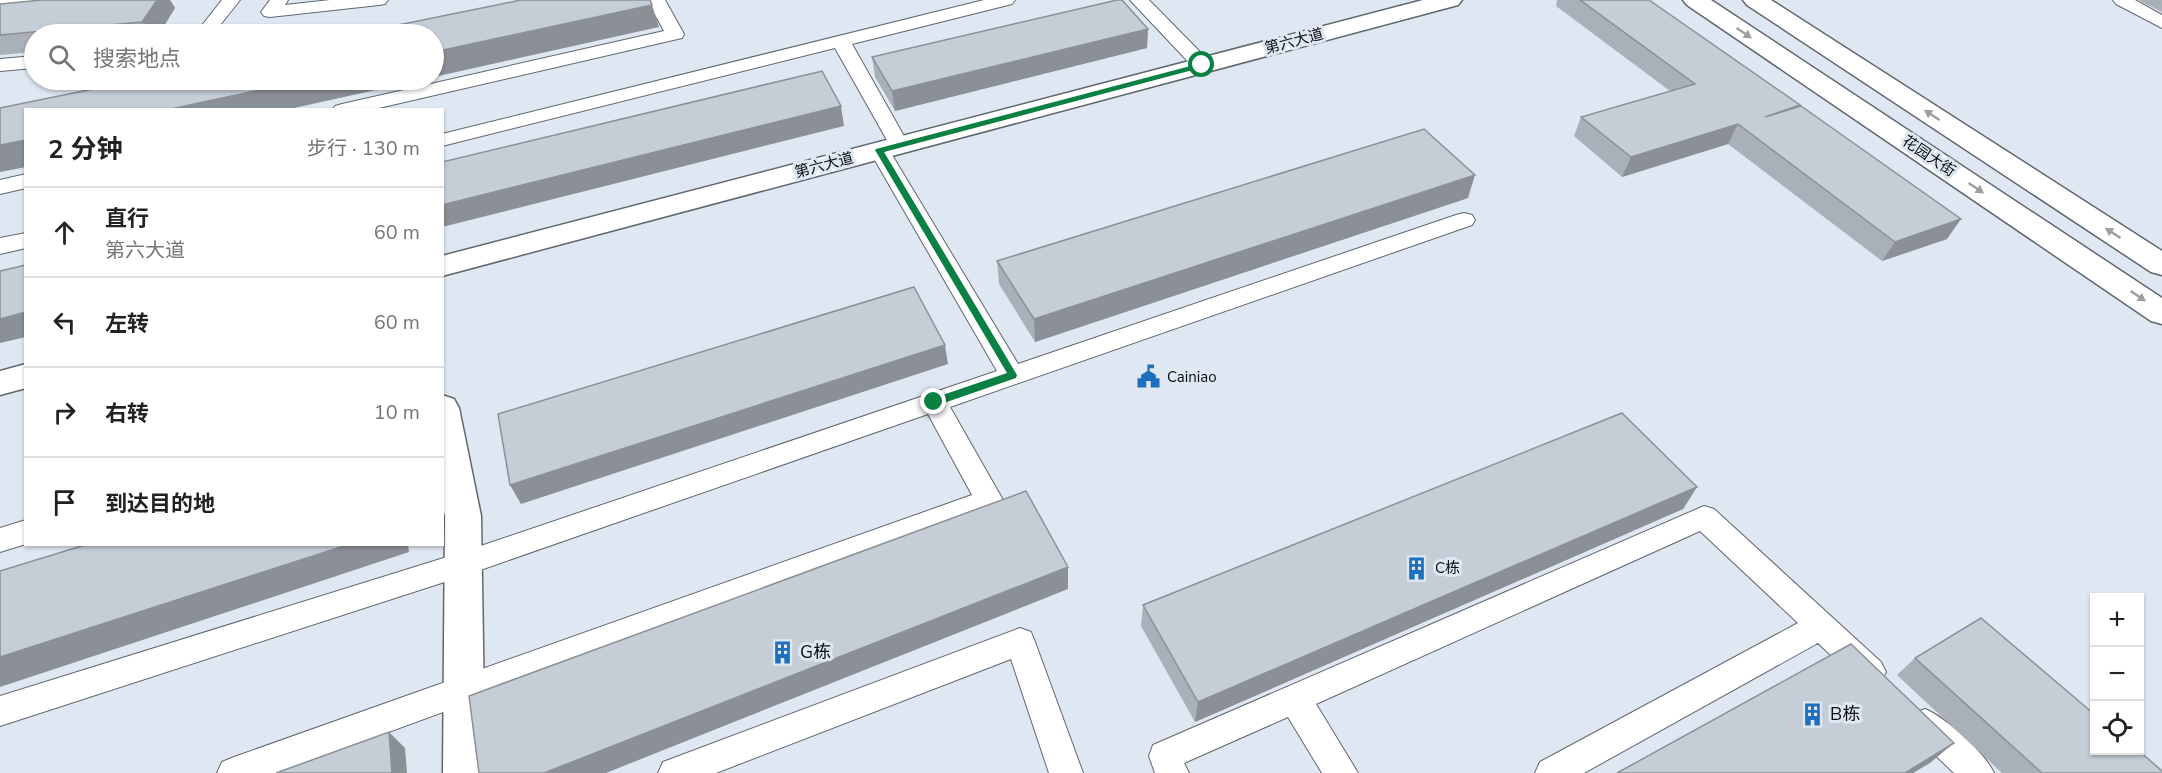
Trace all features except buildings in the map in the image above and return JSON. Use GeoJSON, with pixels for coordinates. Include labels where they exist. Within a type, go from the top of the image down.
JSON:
{"type":"FeatureCollection","features":[{"type":"Feature","properties":{"kind":"street","name":"第六大道"},"geometry":{"type":"LineString","coordinates":[[444,265],[1450,0]]}},
{"type":"Feature","properties":{"kind":"street","name":"花园大街"},"geometry":{"type":"LineString","coordinates":[[1695,0],[2162,313]]}},
{"type":"Feature","properties":{"kind":"street"},"geometry":{"type":"LineString","coordinates":[[1755,0],[2162,265]]}},
{"type":"Feature","properties":{"kind":"street"},"geometry":{"type":"LineString","coordinates":[[0,382],[24,376]]}},
{"type":"Feature","properties":{"kind":"street"},"geometry":{"type":"LineString","coordinates":[[444,418],[463,516],[464,773]]}},
{"type":"Feature","properties":{"kind":"lane"},"geometry":{"type":"LineString","coordinates":[[0,2],[30,0]]}},
{"type":"Feature","properties":{"kind":"lane"},"geometry":{"type":"LineString","coordinates":[[212,24],[231,0]]}},
{"type":"Feature","properties":{"kind":"lane"},"geometry":{"type":"LineString","coordinates":[[279,0],[270,12],[380,0]]}},
{"type":"Feature","properties":{"kind":"lane"},"geometry":{"type":"LineString","coordinates":[[444,87],[675,34],[656,0]]}},
{"type":"Feature","properties":{"kind":"lane"},"geometry":{"type":"LineString","coordinates":[[444,140],[1006,0]]}},
{"type":"Feature","properties":{"kind":"lane"},"geometry":{"type":"LineString","coordinates":[[1139,0],[1202,65]]}},
{"type":"Feature","properties":{"kind":"lane"},"geometry":{"type":"LineString","coordinates":[[2122,0],[2162,22]]}},
{"type":"Feature","properties":{"kind":"lane"},"geometry":{"type":"LineString","coordinates":[[841,42],[889,148],[1012,375]]}},
{"type":"Feature","properties":{"kind":"lane"},"geometry":{"type":"LineString","coordinates":[[0,65],[24,63]]}},
{"type":"Feature","properties":{"kind":"lane"},"geometry":{"type":"LineString","coordinates":[[351,108],[430,90]]}},
{"type":"Feature","properties":{"kind":"lane"},"geometry":{"type":"LineString","coordinates":[[0,187],[24,181]]}},
{"type":"Feature","properties":{"kind":"lane"},"geometry":{"type":"LineString","coordinates":[[0,711],[463,564],[1464,220]]}},
{"type":"Feature","properties":{"kind":"lane"},"geometry":{"type":"LineString","coordinates":[[0,246],[24,240]]}},
{"type":"Feature","properties":{"kind":"lane"},"geometry":{"type":"LineString","coordinates":[[234,773],[989,500],[934,402]]}},
{"type":"Feature","properties":{"kind":"lane"},"geometry":{"type":"LineString","coordinates":[[1172,773],[1165,756],[1704,517],[1977,773]]}},
{"type":"Feature","properties":{"kind":"lane"},"geometry":{"type":"LineString","coordinates":[[0,540],[24,533]]}},
{"type":"Feature","properties":{"kind":"lane"},"geometry":{"type":"LineString","coordinates":[[1552,773],[1821,626]]}},
{"type":"Feature","properties":{"kind":"lane"},"geometry":{"type":"LineString","coordinates":[[675,773],[1020,642],[1066,773]]}},
{"type":"Feature","properties":{"kind":"lane"},"geometry":{"type":"LineString","coordinates":[[1294,698],[1341,773]]}},
{"type":"Feature","properties":{"kind":"place","name":"Cainiao"},"geometry":{"type":"Point","coordinates":[1149,377]}},
{"type":"Feature","properties":{"kind":"place","name":"C栋"},"geometry":{"type":"Point","coordinates":[1417,568]}},
{"type":"Feature","properties":{"kind":"place","name":"G栋"},"geometry":{"type":"Point","coordinates":[782,652]}},
{"type":"Feature","properties":{"kind":"place","name":"B栋"},"geometry":{"type":"Point","coordinates":[1812,714]}},
{"type":"Feature","properties":{"kind":"route"},"geometry":{"type":"LineString","coordinates":[[934,402],[1012,375],[879,150],[1202,65]]}}]}
